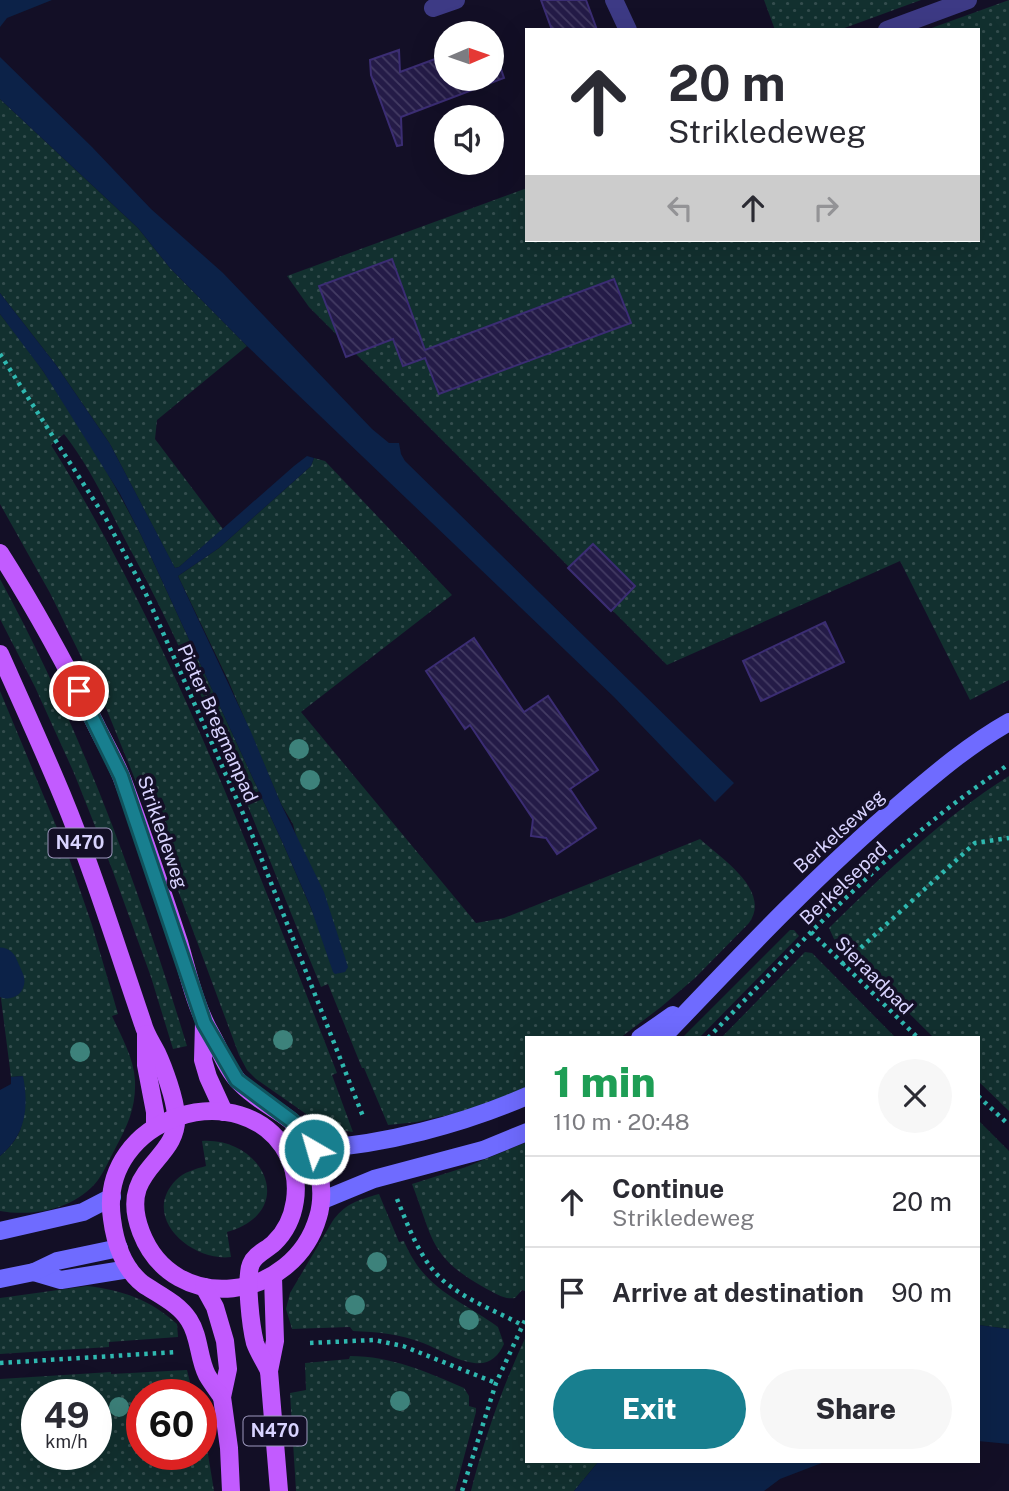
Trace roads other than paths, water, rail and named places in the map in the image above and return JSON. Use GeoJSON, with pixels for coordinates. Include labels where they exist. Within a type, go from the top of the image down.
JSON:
{"type":"FeatureCollection","features":[{"type":"Feature","properties":{"kind":"main road","name":"Strikledeweg"},"geometry":{"type":"LineString","coordinates":[[0,553],[69,670],[121,776],[204,1023],[237,1080],[292,1121],[314,1149]]}},
{"type":"Feature","properties":{"kind":"main road","name":"N470"},"geometry":{"type":"LineString","coordinates":[[0,654],[63,797],[146,1034],[159,1057],[177,1118],[172,1140],[142,1176],[136,1193],[135,1213],[149,1248],[162,1264],[178,1277],[204,1287],[221,1289],[250,1286],[273,1277],[295,1260],[314,1230],[323,1200],[314,1149]]}},
{"type":"Feature","properties":{"kind":"main road","name":"Strikledeweg"},"geometry":{"type":"LineString","coordinates":[[204,1023],[203,1060],[224,1111]]}},
{"type":"Feature","properties":{"kind":"main road","name":"N470"},"geometry":{"type":"LineString","coordinates":[[146,1034],[146,1065],[155,1126]]}},
{"type":"Feature","properties":{"kind":"main road","name":"N470"},"geometry":{"type":"LineString","coordinates":[[222,1397],[206,1374],[195,1331],[188,1318],[174,1304],[142,1283],[129,1269],[119,1248],[111,1216],[112,1197],[120,1163],[133,1144],[155,1126],[177,1118],[224,1111],[257,1123],[286,1151],[295,1175],[294,1207],[283,1234],[251,1262],[249,1270],[255,1343],[269,1371]]}},
{"type":"Feature","properties":{"kind":"main road"},"geometry":{"type":"LineString","coordinates":[[286,1151],[314,1149]]}},
{"type":"Feature","properties":{"kind":"main road"},"geometry":{"type":"LineString","coordinates":[[119,1248],[149,1248]]}},
{"type":"Feature","properties":{"kind":"main road","name":"N470"},"geometry":{"type":"LineString","coordinates":[[273,1277],[275,1341],[269,1371],[279,1491]]}},
{"type":"Feature","properties":{"kind":"main road","name":"N470"},"geometry":{"type":"LineString","coordinates":[[204,1287],[215,1307],[225,1341],[228,1369],[222,1397],[229,1447],[231,1491]]}},
{"type":"Feature","properties":{"kind":"street"},"geometry":{"type":"LineString","coordinates":[[433,8],[456,0]]}},
{"type":"Feature","properties":{"kind":"street"},"geometry":{"type":"LineString","coordinates":[[614,0],[627,28]]}},
{"type":"Feature","properties":{"kind":"street"},"geometry":{"type":"LineString","coordinates":[[892,28],[968,0]]}},
{"type":"Feature","properties":{"kind":"street","name":"Berkelseweg"},"geometry":{"type":"LineString","coordinates":[[664,1036],[852,844],[953,759],[1009,722]]}},
{"type":"Feature","properties":{"kind":"street","name":"Berkelseweg"},"geometry":{"type":"LineString","coordinates":[[643,1036],[709,987]]}},
{"type":"Feature","properties":{"kind":"street"},"geometry":{"type":"LineString","coordinates":[[314,1149],[407,1134],[475,1115],[525,1097]]}},
{"type":"Feature","properties":{"kind":"street"},"geometry":{"type":"LineString","coordinates":[[323,1200],[374,1179],[482,1150],[525,1133]]}},
{"type":"Feature","properties":{"kind":"street"},"geometry":{"type":"LineString","coordinates":[[0,1231],[83,1212],[112,1197]]}},
{"type":"Feature","properties":{"kind":"street"},"geometry":{"type":"LineString","coordinates":[[0,1279],[34,1272],[57,1261],[119,1248]]}},
{"type":"Feature","properties":{"kind":"street"},"geometry":{"type":"LineString","coordinates":[[34,1272],[61,1280],[129,1269]]}},
{"type":"Feature","properties":{"kind":"water"},"geometry":{"type":"Polygon","coordinates":[[[0,0],[52,0],[7,18],[0,27],[0,0]]]}},
{"type":"Feature","properties":{"kind":"water"},"geometry":{"type":"Polygon","coordinates":[[[0,57],[151,209],[223,273],[372,429],[389,443],[399,443],[405,461],[734,783],[715,802],[614,697],[247,346],[170,268],[138,228],[0,99],[0,57]]]}},
{"type":"Feature","properties":{"kind":"water"},"geometry":{"type":"Polygon","coordinates":[[[0,293],[56,365],[110,444],[175,568],[294,466],[307,456],[314,458],[311,466],[219,548],[178,576],[251,732],[281,804],[324,892],[348,967],[345,972],[333,972],[311,908],[285,848],[141,535],[120,494],[43,371],[0,314],[0,293]]]}},
{"type":"Feature","properties":{"kind":"water"},"geometry":{"type":"Polygon","coordinates":[[[23,1076],[26,1099],[24,1120],[9,1148],[0,1156],[0,1090],[11,1084],[11,1077],[23,1076]]]}},
{"type":"Feature","properties":{"kind":"water"},"geometry":{"type":"Polygon","coordinates":[[[980,1325],[1009,1329],[1009,1444],[980,1441],[980,1325]]]}},
{"type":"Feature","properties":{"kind":"water"},"geometry":{"type":"Polygon","coordinates":[[[597,1463],[822,1463],[780,1479],[764,1491],[574,1491],[597,1463]]]}},
{"type":"Feature","properties":{"kind":"waterway"},"geometry":{"type":"LineString","coordinates":[[0,965],[7,981]]}}]}
